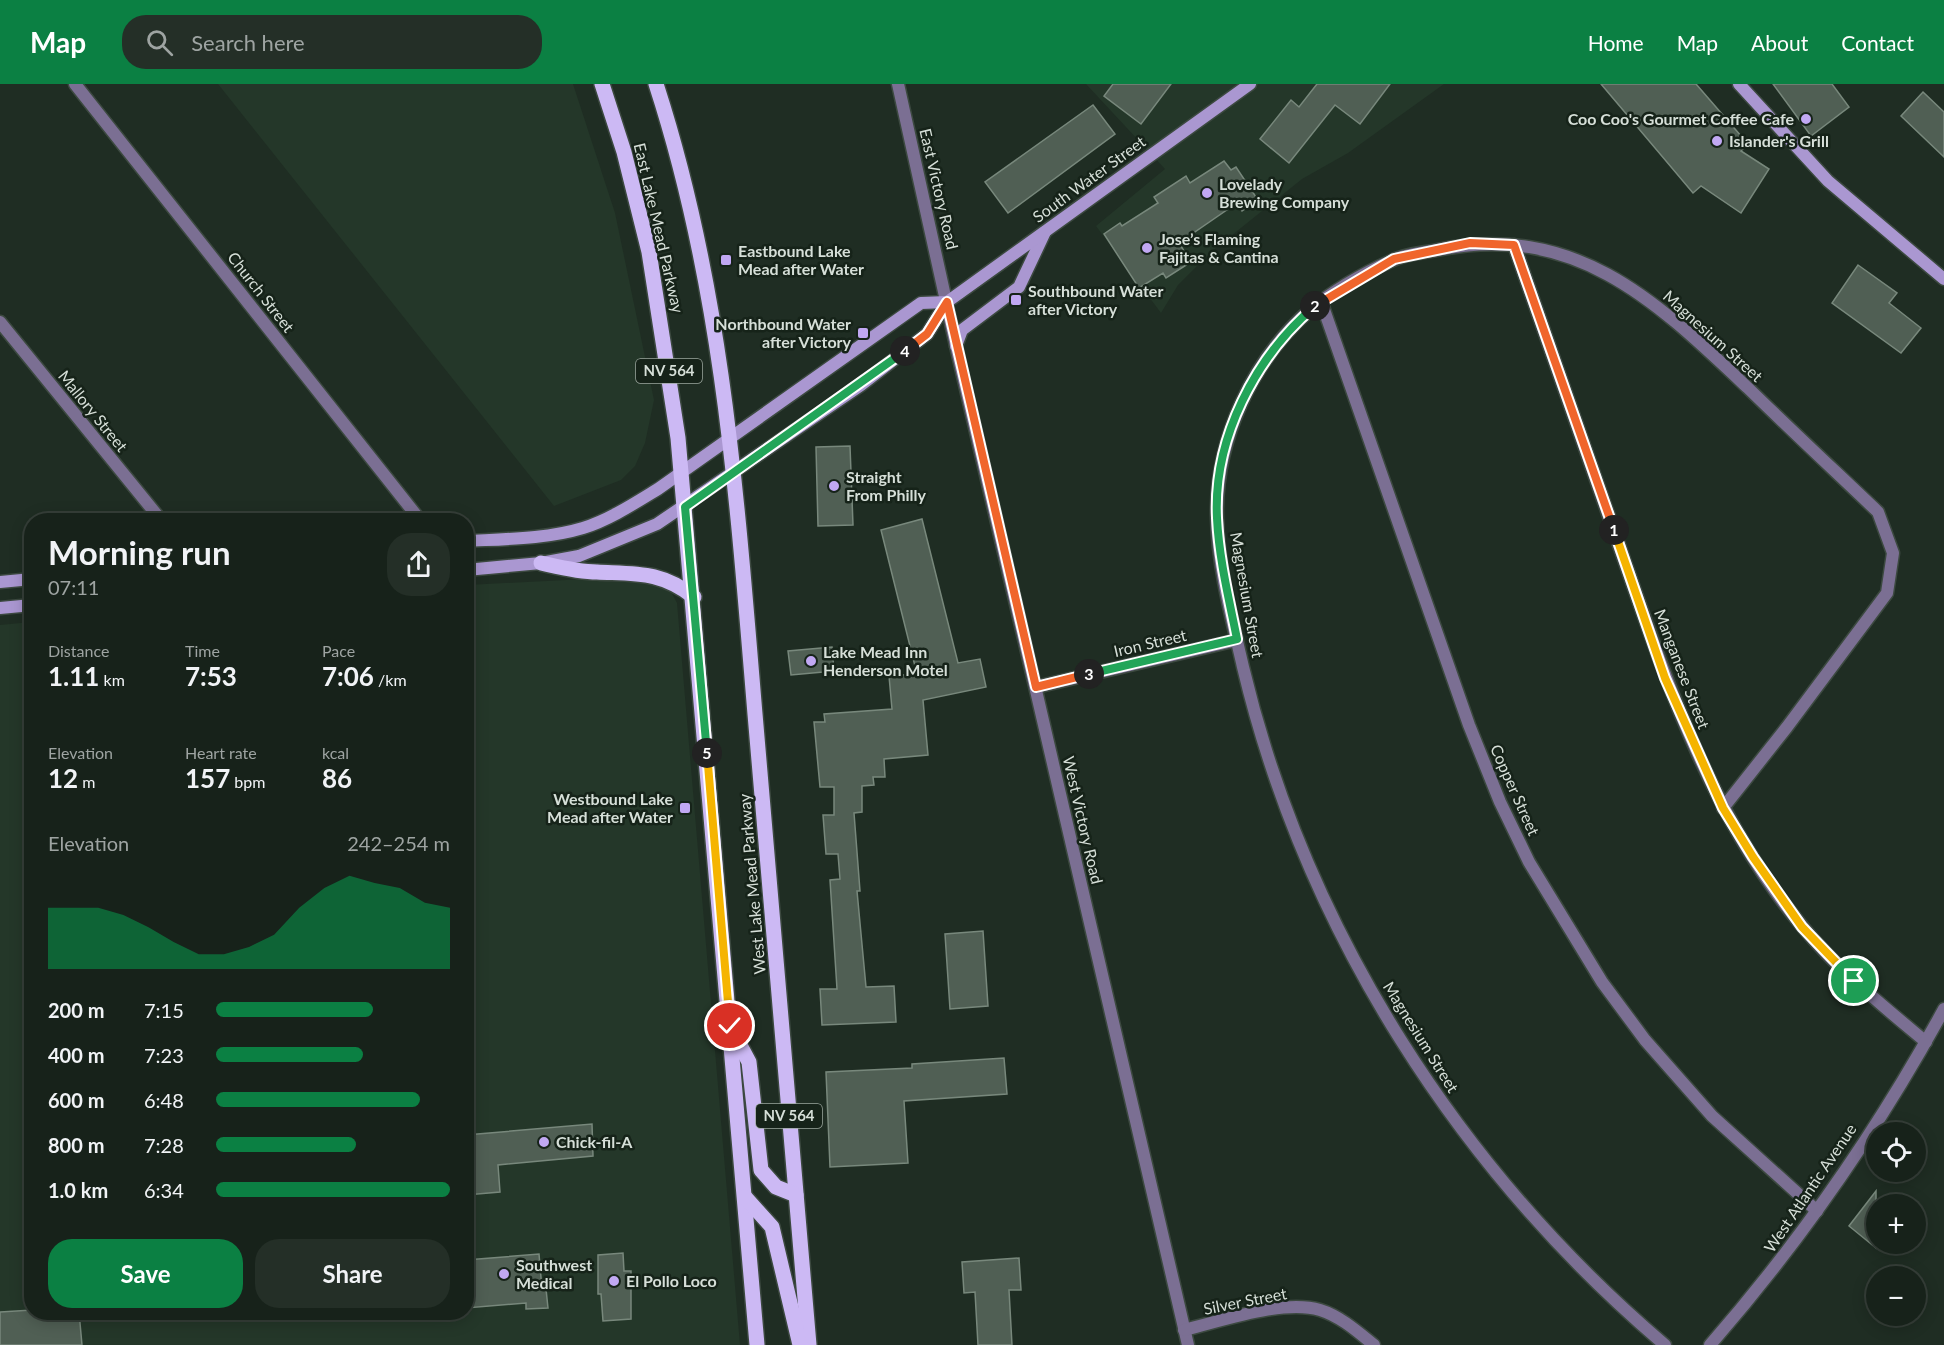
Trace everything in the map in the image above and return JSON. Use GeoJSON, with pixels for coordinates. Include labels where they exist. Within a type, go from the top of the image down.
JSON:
{"type":"FeatureCollection","features":[{"type":"Feature","properties":{"kind":"main road","name":"East Lake Mead Parkway"},"geometry":{"type":"LineString","coordinates":[[602,84],[624,152],[649,252],[669,370],[683,490]]}},
{"type":"Feature","properties":{"kind":"main road","name":"East Lake Mead Parkway"},"geometry":{"type":"LineString","coordinates":[[656,84],[676,143],[714,315],[732,455]]}},
{"type":"Feature","properties":{"kind":"main road","name":"South Water Street"},"geometry":{"type":"LineString","coordinates":[[474,569],[541,563],[603,549],[657,524],[685,507],[861,385],[927,334],[947,302],[1250,84]]}},
{"type":"Feature","properties":{"kind":"main road"},"geometry":{"type":"LineString","coordinates":[[1739,84],[1828,181],[1944,279]]}},
{"type":"Feature","properties":{"kind":"main road"},"geometry":{"type":"LineString","coordinates":[[956,346],[962,330],[1019,287],[1045,231]]}},
{"type":"Feature","properties":{"kind":"main road","name":"South Water Street"},"geometry":{"type":"LineString","coordinates":[[474,541],[541,535],[584,528],[633,504],[921,303],[947,302]]}},
{"type":"Feature","properties":{"kind":"main road","name":"West Lake Mead Parkway"},"geometry":{"type":"LineString","coordinates":[[732,455],[808,1345]]}},
{"type":"Feature","properties":{"kind":"main road","name":"West Lake Mead Parkway"},"geometry":{"type":"LineString","coordinates":[[683,490],[757,1345]]}},
{"type":"Feature","properties":{"kind":"main road"},"geometry":{"type":"LineString","coordinates":[[541,563],[576,570],[658,576],[678,584],[694,597]]}},
{"type":"Feature","properties":{"kind":"main road"},"geometry":{"type":"LineString","coordinates":[[0,582],[24,580]]}},
{"type":"Feature","properties":{"kind":"main road"},"geometry":{"type":"LineString","coordinates":[[0,608],[24,606]]}},
{"type":"Feature","properties":{"kind":"main road"},"geometry":{"type":"LineString","coordinates":[[730,1026],[749,1062],[761,1170],[776,1186],[796,1195]]}},
{"type":"Feature","properties":{"kind":"main road"},"geometry":{"type":"LineString","coordinates":[[745,1197],[772,1227],[800,1345]]}},
{"type":"Feature","properties":{"kind":"street","name":"Church Street"},"geometry":{"type":"LineString","coordinates":[[75,84],[414,513]]}},
{"type":"Feature","properties":{"kind":"street","name":"East Victory Road"},"geometry":{"type":"LineString","coordinates":[[898,84],[947,302]]}},
{"type":"Feature","properties":{"kind":"street","name":"Magnesium Street"},"geometry":{"type":"LineString","coordinates":[[1665,1345],[1626,1311],[1512,1192],[1452,1115],[1399,1039],[1337,929],[1296,834],[1257,726],[1219,548],[1216,516],[1220,475],[1233,418],[1262,365],[1298,321],[1321,301],[1394,259],[1470,243],[1514,245],[1553,251],[1613,275],[1675,319],[1878,512],[1893,553],[1887,593],[1788,727],[1723,808]]}},
{"type":"Feature","properties":{"kind":"street","name":"Manganese Street"},"geometry":{"type":"LineString","coordinates":[[1514,245],[1665,678],[1723,808],[1753,857],[1802,927],[1854,981],[1926,1042]]}},
{"type":"Feature","properties":{"kind":"street","name":"Copper Street"},"geometry":{"type":"LineString","coordinates":[[1321,301],[1469,725],[1500,802],[1529,862],[1602,982],[1645,1040],[1712,1116],[1817,1211]]}},
{"type":"Feature","properties":{"kind":"street","name":"West Victory Road"},"geometry":{"type":"LineString","coordinates":[[947,302],[1188,1345]]}},
{"type":"Feature","properties":{"kind":"street","name":"Mallory Street"},"geometry":{"type":"LineString","coordinates":[[0,322],[154,513]]}},
{"type":"Feature","properties":{"kind":"street","name":"Iron Street"},"geometry":{"type":"LineString","coordinates":[[1036,687],[1237,639]]}},
{"type":"Feature","properties":{"kind":"street","name":"West Atlantic Avenue"},"geometry":{"type":"LineString","coordinates":[[1710,1345],[1767,1279],[1817,1211],[1926,1042],[1944,1009]]}},
{"type":"Feature","properties":{"kind":"street","name":"Silver Street"},"geometry":{"type":"LineString","coordinates":[[1184,1329],[1273,1309],[1306,1307],[1322,1310],[1349,1325],[1374,1345]]}},
{"type":"Feature","properties":{"kind":"shaded area"},"geometry":{"type":"Polygon","coordinates":[[[218,84],[573,84],[615,213],[654,400],[645,443],[635,466],[621,480],[554,506],[218,84]]]}},
{"type":"Feature","properties":{"kind":"shaded area"},"geometry":{"type":"Polygon","coordinates":[[[1086,84],[1444,84],[1348,153],[1302,179],[1211,252],[1178,285],[1161,313],[1096,226],[1165,169],[1086,84]]]}},
{"type":"Feature","properties":{"kind":"shaded area"},"geometry":{"type":"Polygon","coordinates":[[[624,577],[650,581],[670,590],[677,603],[740,1345],[0,1345],[0,625],[24,623],[24,1320],[474,1320],[474,585],[624,577]]]}},
{"type":"Feature","properties":{"kind":"building"},"geometry":{"type":"Polygon","coordinates":[[[1113,84],[1171,84],[1141,124],[1104,96],[1113,84]]]}},
{"type":"Feature","properties":{"kind":"building"},"geometry":{"type":"Polygon","coordinates":[[[1317,84],[1390,84],[1360,124],[1335,105],[1289,163],[1260,139],[1291,100],[1299,107],[1317,84]]]}},
{"type":"Feature","properties":{"kind":"building"},"geometry":{"type":"Polygon","coordinates":[[[1601,84],[1696,84],[1748,144],[1741,151],[1769,169],[1741,213],[1701,186],[1693,193],[1601,84]]]}},
{"type":"Feature","properties":{"kind":"building"},"geometry":{"type":"Polygon","coordinates":[[[1773,84],[1832,84],[1849,107],[1811,136],[1773,84]]]}},
{"type":"Feature","properties":{"kind":"building"},"geometry":{"type":"Polygon","coordinates":[[[1923,92],[1944,112],[1944,157],[1901,116],[1923,92]]]}},
{"type":"Feature","properties":{"kind":"building"},"geometry":{"type":"Polygon","coordinates":[[[1093,105],[1115,134],[1008,213],[985,182],[1093,105]]]}},
{"type":"Feature","properties":{"kind":"building"},"geometry":{"type":"Polygon","coordinates":[[[1224,161],[1231,170],[1236,167],[1258,200],[1242,211],[1237,203],[1179,243],[1191,262],[1166,278],[1163,273],[1139,288],[1104,234],[1120,223],[1122,226],[1158,203],[1154,197],[1186,176],[1190,183],[1224,161]]]}},
{"type":"Feature","properties":{"kind":"building"},"geometry":{"type":"Polygon","coordinates":[[[1858,265],[1897,293],[1889,303],[1921,328],[1901,353],[1832,303],[1858,265]]]}},
{"type":"Feature","properties":{"kind":"building","name":"Straight From Philly"},"geometry":{"type":"Polygon","coordinates":[[[850,446],[853,525],[818,526],[816,447],[850,446]]]}},
{"type":"Feature","properties":{"kind":"building"},"geometry":{"type":"Polygon","coordinates":[[[922,519],[958,663],[980,659],[986,687],[923,700],[928,755],[884,759],[885,777],[873,777],[874,785],[862,786],[862,812],[854,813],[860,891],[857,891],[866,987],[894,986],[896,1022],[822,1025],[820,989],[837,989],[830,880],[840,879],[838,854],[826,854],[823,815],[834,815],[834,787],[820,787],[814,722],[825,722],[824,714],[892,709],[889,676],[917,674],[881,530],[922,519]]]}},
{"type":"Feature","properties":{"kind":"building","name":"Lake Mead Inn Henderson Motel"},"geometry":{"type":"Polygon","coordinates":[[[832,647],[834,671],[791,675],[788,651],[832,647]]]}},
{"type":"Feature","properties":{"kind":"building"},"geometry":{"type":"Polygon","coordinates":[[[983,931],[988,1006],[950,1009],[945,934],[983,931]]]}},
{"type":"Feature","properties":{"kind":"building"},"geometry":{"type":"Polygon","coordinates":[[[1004,1058],[1007,1094],[904,1101],[908,1163],[830,1167],[826,1072],[912,1068],[912,1064],[1004,1058]]]}},
{"type":"Feature","properties":{"kind":"building","name":"Chick-fil-A"},"geometry":{"type":"Polygon","coordinates":[[[592,1124],[593,1156],[498,1165],[500,1192],[474,1194],[474,1134],[592,1124]]]}},
{"type":"Feature","properties":{"kind":"building"},"geometry":{"type":"Polygon","coordinates":[[[1866,1204],[1866,1240],[1849,1226],[1866,1204]]]}},
{"type":"Feature","properties":{"kind":"building","name":"El Pollo Loco"},"geometry":{"type":"Polygon","coordinates":[[[623,1253],[624,1271],[631,1271],[631,1319],[603,1321],[601,1294],[598,1294],[598,1255],[623,1253]]]}},
{"type":"Feature","properties":{"kind":"building","name":"Southwest Medical"},"geometry":{"type":"Polygon","coordinates":[[[539,1254],[542,1289],[546,1289],[548,1308],[526,1309],[526,1303],[474,1307],[474,1259],[539,1254]]]}},
{"type":"Feature","properties":{"kind":"building"},"geometry":{"type":"Polygon","coordinates":[[[1019,1258],[1021,1290],[1009,1290],[1012,1345],[978,1345],[975,1292],[964,1293],[962,1262],[1019,1258]]]}},
{"type":"Feature","properties":{"kind":"building"},"geometry":{"type":"Polygon","coordinates":[[[24,1310],[24,1320],[80,1320],[82,1345],[0,1345],[0,1312],[24,1310]]]}},
{"type":"Feature","properties":{"kind":"place","name":"Coo Coo's Gourmet Coffee Cafe"},"geometry":{"type":"Point","coordinates":[1806,119]}},
{"type":"Feature","properties":{"kind":"place","name":"Islander's Grill"},"geometry":{"type":"Point","coordinates":[1717,141]}},
{"type":"Feature","properties":{"kind":"place","name":"Lovelady Brewing Company"},"geometry":{"type":"Point","coordinates":[1207,193]}},
{"type":"Feature","properties":{"kind":"place","name":"Jose’s Flaming Fajitas & Cantina"},"geometry":{"type":"Point","coordinates":[1147,248]}},
{"type":"Feature","properties":{"kind":"place","name":"Eastbound Lake Mead after Water"},"geometry":{"type":"Point","coordinates":[726,260]}},
{"type":"Feature","properties":{"kind":"place","name":"Southbound Water after Victory"},"geometry":{"type":"Point","coordinates":[1016,300]}},
{"type":"Feature","properties":{"kind":"place","name":"Northbound Water after Victory"},"geometry":{"type":"Point","coordinates":[863,333]}},
{"type":"Feature","properties":{"kind":"place","name":"Straight From Philly"},"geometry":{"type":"Point","coordinates":[834,486]}},
{"type":"Feature","properties":{"kind":"place","name":"Lake Mead Inn Henderson Motel"},"geometry":{"type":"Point","coordinates":[811,661]}},
{"type":"Feature","properties":{"kind":"place","name":"Westbound Lake Mead after Water"},"geometry":{"type":"Point","coordinates":[685,808]}},
{"type":"Feature","properties":{"kind":"place","name":"Chick-fil-A"},"geometry":{"type":"Point","coordinates":[544,1142]}},
{"type":"Feature","properties":{"kind":"place","name":"Southwest Medical"},"geometry":{"type":"Point","coordinates":[504,1274]}},
{"type":"Feature","properties":{"kind":"place","name":"El Pollo Loco"},"geometry":{"type":"Point","coordinates":[614,1281]}},
{"type":"Feature","properties":{"kind":"route"},"geometry":{"type":"LineString","coordinates":[[730,1026],[685,507],[861,385],[927,334],[947,302],[1036,687],[1237,639],[1219,548],[1216,516],[1220,475],[1233,418],[1262,365],[1298,321],[1321,301],[1394,259],[1470,243],[1514,245],[1665,678],[1723,808],[1753,857],[1802,927],[1854,981]]}}]}
